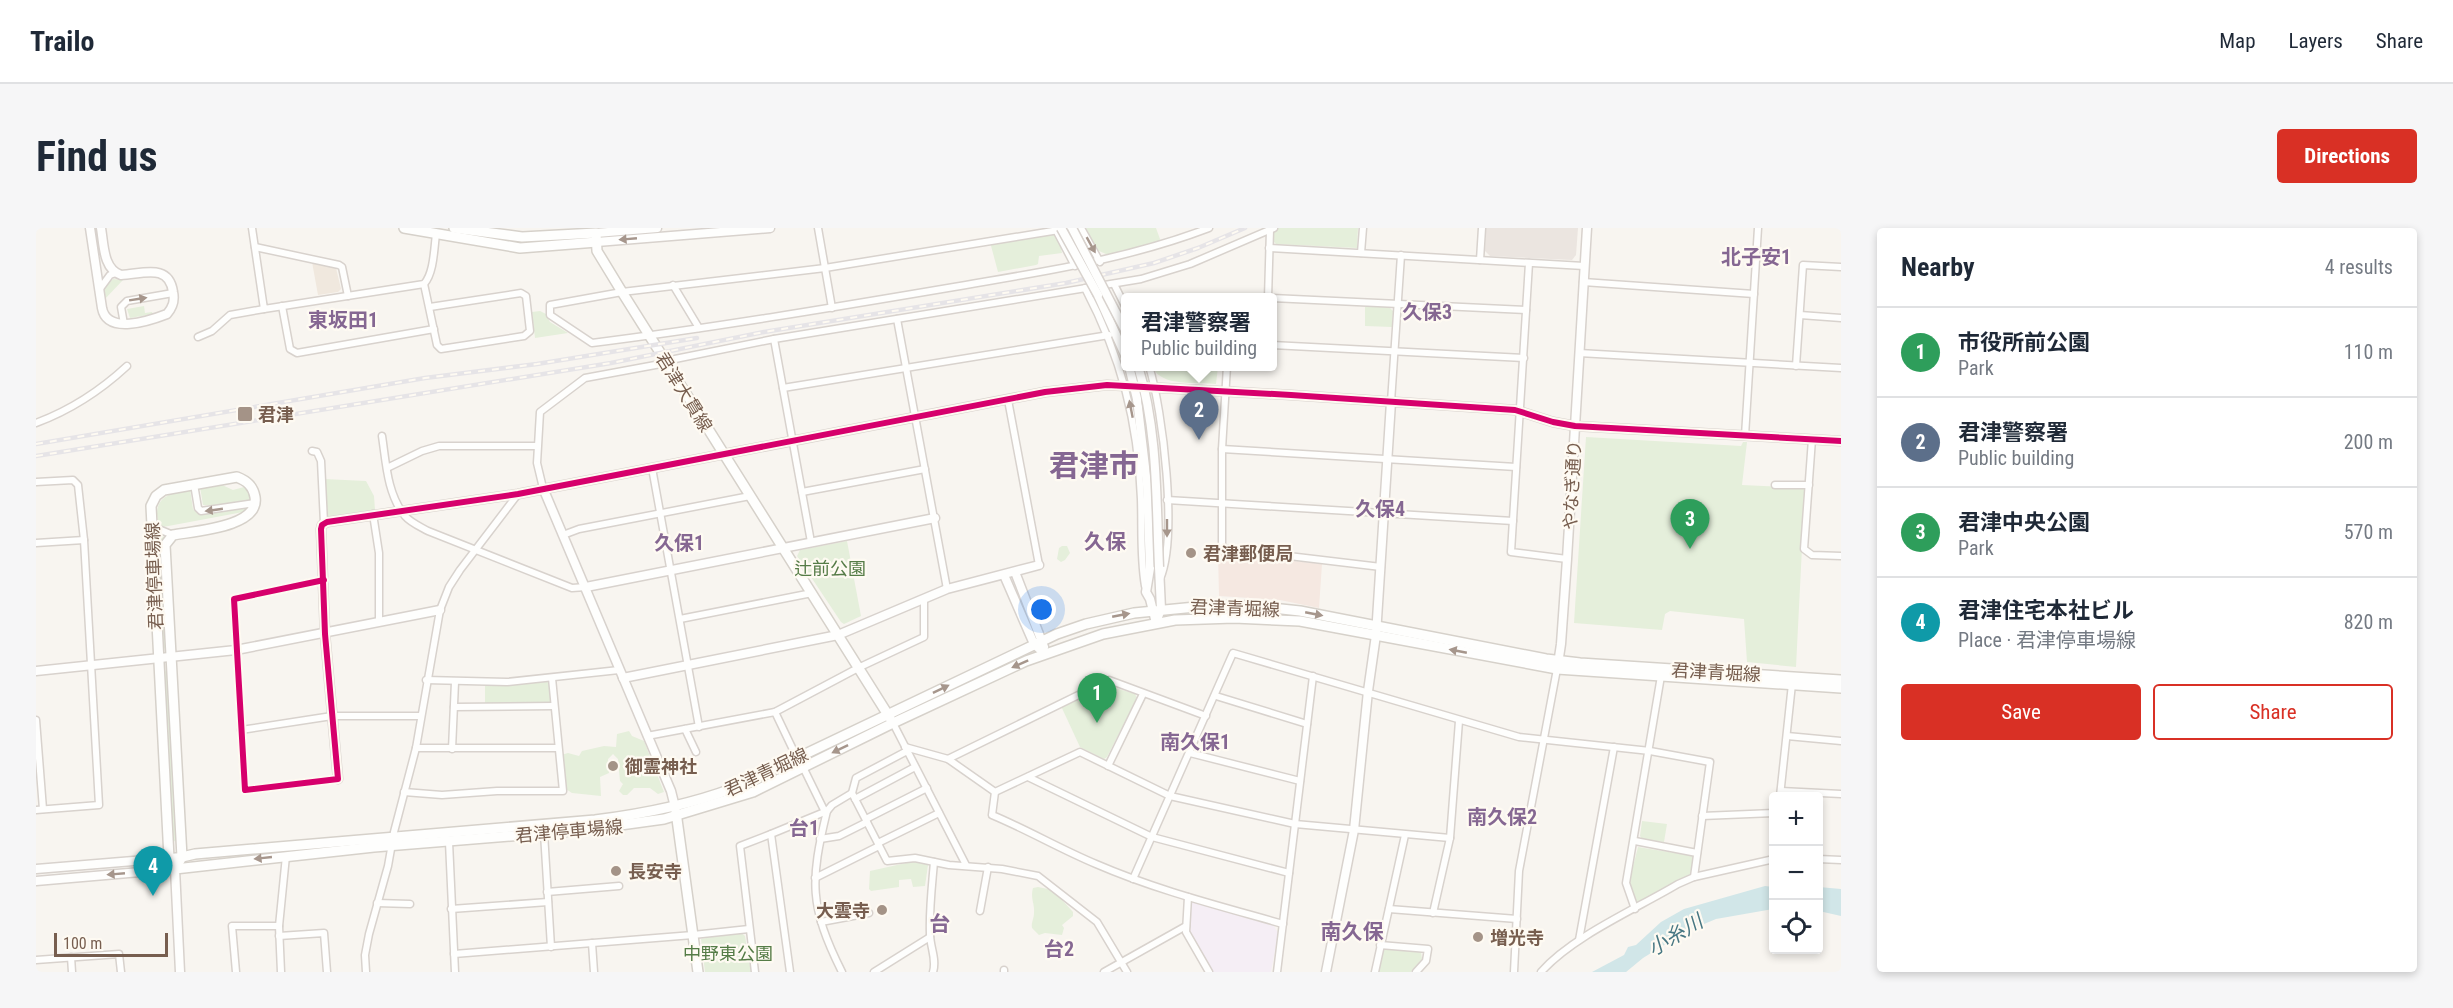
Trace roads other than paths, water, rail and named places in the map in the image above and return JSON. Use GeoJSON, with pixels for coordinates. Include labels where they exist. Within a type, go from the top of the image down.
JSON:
{"type":"FeatureCollection","features":[{"type":"Feature","properties":{"kind":"main road"},"geometry":{"type":"LineString","coordinates":[[404,228],[436,234],[596,238]]}},
{"type":"Feature","properties":{"kind":"main road"},"geometry":{"type":"LineString","coordinates":[[454,228],[528,238]]}},
{"type":"Feature","properties":{"kind":"main road","name":"君津大貫線"},"geometry":{"type":"LineString","coordinates":[[596,238],[597,250],[622,292],[860,667],[890,719]]}},
{"type":"Feature","properties":{"kind":"main road","name":"君津停車場線"},"geometry":{"type":"LineString","coordinates":[[676,811],[392,842],[175,869],[169,858],[157,659],[151,520],[151,506],[156,496],[164,490],[237,477],[252,487],[255,503],[248,517],[242,520],[173,535],[167,541],[165,550],[182,857],[207,853],[392,842],[449,842],[628,825],[676,811]]}},
{"type":"Feature","properties":{"kind":"main road","name":"君津青堀線"},"geometry":{"type":"LineString","coordinates":[[676,811],[753,792],[1039,642],[1086,624],[1156,610],[1216,605],[1300,611],[1377,630],[1558,665],[1661,676],[1841,688]]}},
{"type":"Feature","properties":{"kind":"main road","name":"君津青堀線"},"geometry":{"type":"LineString","coordinates":[[676,811],[1045,654],[1103,633],[1156,623],[1201,618],[1276,618],[1377,630]]}},
{"type":"Feature","properties":{"kind":"main road","name":"君津青堀線"},"geometry":{"type":"LineString","coordinates":[[1558,665],[1841,680]]}},
{"type":"Feature","properties":{"kind":"main road"},"geometry":{"type":"LineString","coordinates":[[676,811],[698,972]]}},
{"type":"Feature","properties":{"kind":"main road"},"geometry":{"type":"LineString","coordinates":[[175,869],[182,857]]}},
{"type":"Feature","properties":{"kind":"street"},"geometry":{"type":"LineString","coordinates":[[90,228],[103,314],[114,323],[124,324],[167,314],[174,303],[174,293],[164,273],[121,275],[116,273],[108,266],[101,228]]}},
{"type":"Feature","properties":{"kind":"street"},"geometry":{"type":"LineString","coordinates":[[252,228],[264,309]]}},
{"type":"Feature","properties":{"kind":"street"},"geometry":{"type":"LineString","coordinates":[[596,238],[657,228]]}},
{"type":"Feature","properties":{"kind":"street"},"geometry":{"type":"LineString","coordinates":[[596,238],[770,228]]}},
{"type":"Feature","properties":{"kind":"street"},"geometry":{"type":"LineString","coordinates":[[818,228],[832,308]]}},
{"type":"Feature","properties":{"kind":"street"},"geometry":{"type":"LineString","coordinates":[[1121,324],[1070,228],[825,268],[673,285],[550,305],[550,315],[592,343],[832,308],[1075,266],[1100,262],[1170,243],[1209,228]]}},
{"type":"Feature","properties":{"kind":"street"},"geometry":{"type":"LineString","coordinates":[[1081,228],[1100,262]]}},
{"type":"Feature","properties":{"kind":"street"},"geometry":{"type":"LineString","coordinates":[[1361,253],[1363,228]]}},
{"type":"Feature","properties":{"kind":"street"},"geometry":{"type":"LineString","coordinates":[[1480,260],[1482,228]]}},
{"type":"Feature","properties":{"kind":"street","name":"やなぎ通り"},"geometry":{"type":"LineString","coordinates":[[1558,665],[1567,559],[1587,228]]}},
{"type":"Feature","properties":{"kind":"street"},"geometry":{"type":"LineString","coordinates":[[1745,436],[1756,228]]}},
{"type":"Feature","properties":{"kind":"street"},"geometry":{"type":"LineString","coordinates":[[1057,229],[1075,266]]}},
{"type":"Feature","properties":{"kind":"street"},"geometry":{"type":"LineString","coordinates":[[1057,229],[1098,295],[1121,348]]}},
{"type":"Feature","properties":{"kind":"street"},"geometry":{"type":"LineString","coordinates":[[1269,293],[1269,248],[1272,229]]}},
{"type":"Feature","properties":{"kind":"street"},"geometry":{"type":"LineString","coordinates":[[676,811],[671,790],[543,488],[537,469],[540,412],[585,378],[774,339],[1114,284],[1190,264],[1272,229]]}},
{"type":"Feature","properties":{"kind":"street"},"geometry":{"type":"LineString","coordinates":[[198,337],[212,331],[230,315],[424,284],[427,282],[436,234]]}},
{"type":"Feature","properties":{"kind":"street"},"geometry":{"type":"LineString","coordinates":[[255,247],[339,265],[342,267],[348,296]]}},
{"type":"Feature","properties":{"kind":"street"},"geometry":{"type":"LineString","coordinates":[[1269,248],[1584,266]]}},
{"type":"Feature","properties":{"kind":"street"},"geometry":{"type":"LineString","coordinates":[[1326,972],[1354,830],[1368,691],[1377,630],[1401,255]]}},
{"type":"Feature","properties":{"kind":"street"},"geometry":{"type":"LineString","coordinates":[[1529,263],[1511,552],[1567,559]]}},
{"type":"Feature","properties":{"kind":"street"},"geometry":{"type":"LineString","coordinates":[[1796,366],[1803,265],[1841,267]]}},
{"type":"Feature","properties":{"kind":"street"},"geometry":{"type":"LineString","coordinates":[[99,291],[110,275],[116,273]]}},
{"type":"Feature","properties":{"kind":"street"},"geometry":{"type":"LineString","coordinates":[[1583,282],[1754,294]]}},
{"type":"Feature","properties":{"kind":"street"},"geometry":{"type":"LineString","coordinates":[[424,284],[437,345],[441,349],[524,336],[530,332],[531,328],[526,296],[521,292],[430,307]]}},
{"type":"Feature","properties":{"kind":"street"},"geometry":{"type":"LineString","coordinates":[[1114,284],[1121,299]]}},
{"type":"Feature","properties":{"kind":"street"},"geometry":{"type":"LineString","coordinates":[[673,285],[699,328]]}},
{"type":"Feature","properties":{"kind":"street"},"geometry":{"type":"LineString","coordinates":[[1085,288],[1108,334],[1126,386],[1137,438],[1142,568],[1146,592],[1156,610]]}},
{"type":"Feature","properties":{"kind":"street"},"geometry":{"type":"LineString","coordinates":[[124,324],[121,307],[127,301],[174,293]]}},
{"type":"Feature","properties":{"kind":"street"},"geometry":{"type":"LineString","coordinates":[[1277,297],[1526,310]]}},
{"type":"Feature","properties":{"kind":"street"},"geometry":{"type":"LineString","coordinates":[[282,306],[290,350],[297,353],[434,329]]}},
{"type":"Feature","properties":{"kind":"street"},"geometry":{"type":"LineString","coordinates":[[1800,315],[1841,318]]}},
{"type":"Feature","properties":{"kind":"street"},"geometry":{"type":"LineString","coordinates":[[897,319],[946,589]]}},
{"type":"Feature","properties":{"kind":"street"},"geometry":{"type":"LineString","coordinates":[[783,388],[1108,334]]}},
{"type":"Feature","properties":{"kind":"street"},"geometry":{"type":"LineString","coordinates":[[774,339],[811,542]]}},
{"type":"Feature","properties":{"kind":"street"},"geometry":{"type":"LineString","coordinates":[[1277,345],[1524,358]]}},
{"type":"Feature","properties":{"kind":"street"},"geometry":{"type":"LineString","coordinates":[[1579,353],[1841,368]]}},
{"type":"Feature","properties":{"kind":"street"},"geometry":{"type":"LineString","coordinates":[[36,423],[103,388],[127,366]]}},
{"type":"Feature","properties":{"kind":"street"},"geometry":{"type":"LineString","coordinates":[[1130,371],[1141,415],[1154,568],[1160,581]]}},
{"type":"Feature","properties":{"kind":"street"},"geometry":{"type":"LineString","coordinates":[[1139,371],[1153,443],[1154,568],[1146,592]]}},
{"type":"Feature","properties":{"kind":"street"},"geometry":{"type":"LineString","coordinates":[[1150,371],[1162,428],[1167,500],[1167,564],[1160,581],[1156,623]]}},
{"type":"Feature","properties":{"kind":"street"},"geometry":{"type":"LineString","coordinates":[[1227,371],[1222,449],[1222,548],[1381,567]]}},
{"type":"Feature","properties":{"kind":"street"},"geometry":{"type":"LineString","coordinates":[[324,523],[518,494],[1068,388],[1107,385],[1520,411],[1552,422],[1575,426],[1841,441]]}},
{"type":"Feature","properties":{"kind":"street"},"geometry":{"type":"LineString","coordinates":[[426,680],[507,682],[621,674],[687,666],[838,635],[946,589],[1039,566],[1008,400]]}},
{"type":"Feature","properties":{"kind":"street"},"geometry":{"type":"LineString","coordinates":[[382,436],[391,486],[401,510],[413,522],[429,531],[572,588],[934,518]]}},
{"type":"Feature","properties":{"kind":"street"},"geometry":{"type":"LineString","coordinates":[[1812,439],[1804,549],[1812,555],[1841,556]]}},
{"type":"Feature","properties":{"kind":"street"},"geometry":{"type":"LineString","coordinates":[[387,468],[422,451],[440,446],[537,447]]}},
{"type":"Feature","properties":{"kind":"street"},"geometry":{"type":"LineString","coordinates":[[1222,449],[1516,467]]}},
{"type":"Feature","properties":{"kind":"street"},"geometry":{"type":"LineString","coordinates":[[312,451],[317,453],[321,461],[324,523],[321,529],[324,580],[325,634],[338,779],[245,790],[234,599],[324,580]]}},
{"type":"Feature","properties":{"kind":"street"},"geometry":{"type":"LineString","coordinates":[[652,468],[699,726]]}},
{"type":"Feature","properties":{"kind":"street"},"geometry":{"type":"LineString","coordinates":[[802,492],[925,469]]}},
{"type":"Feature","properties":{"kind":"street"},"geometry":{"type":"LineString","coordinates":[[36,482],[73,480],[76,482],[84,540],[99,805],[40,809],[36,720]]}},
{"type":"Feature","properties":{"kind":"street"},"geometry":{"type":"LineString","coordinates":[[195,484],[198,508],[201,511],[255,503]]}},
{"type":"Feature","properties":{"kind":"street"},"geometry":{"type":"LineString","coordinates":[[1775,484],[1809,485]]}},
{"type":"Feature","properties":{"kind":"street"},"geometry":{"type":"LineString","coordinates":[[366,972],[365,955],[416,748],[440,610],[449,587],[518,494]]}},
{"type":"Feature","properties":{"kind":"street"},"geometry":{"type":"LineString","coordinates":[[563,535],[579,529],[750,496]]}},
{"type":"Feature","properties":{"kind":"street"},"geometry":{"type":"LineString","coordinates":[[1167,500],[1513,521]]}},
{"type":"Feature","properties":{"kind":"street"},"geometry":{"type":"LineString","coordinates":[[373,514],[379,553],[379,622]]}},
{"type":"Feature","properties":{"kind":"street"},"geometry":{"type":"LineString","coordinates":[[151,520],[156,528],[173,535]]}},
{"type":"Feature","properties":{"kind":"street"},"geometry":{"type":"LineString","coordinates":[[36,543],[84,540]]}},
{"type":"Feature","properties":{"kind":"street"},"geometry":{"type":"LineString","coordinates":[[1015,572],[1039,642]]}},
{"type":"Feature","properties":{"kind":"street"},"geometry":{"type":"LineString","coordinates":[[1004,575],[1045,654]]}},
{"type":"Feature","properties":{"kind":"street"},"geometry":{"type":"LineString","coordinates":[[680,619],[812,593]]}},
{"type":"Feature","properties":{"kind":"street"},"geometry":{"type":"LineString","coordinates":[[648,736],[775,712],[860,667],[924,637],[924,599]]}},
{"type":"Feature","properties":{"kind":"street"},"geometry":{"type":"LineString","coordinates":[[36,671],[236,650],[440,610]]}},
{"type":"Feature","properties":{"kind":"street"},"geometry":{"type":"LineString","coordinates":[[1133,879],[1233,653],[1519,737],[1650,751],[1710,762],[1694,877]]}},
{"type":"Feature","properties":{"kind":"street"},"geometry":{"type":"LineString","coordinates":[[1514,972],[1519,871],[1558,665]]}},
{"type":"Feature","properties":{"kind":"street"},"geometry":{"type":"LineString","coordinates":[[1277,972],[1313,676]]}},
{"type":"Feature","properties":{"kind":"street"},"geometry":{"type":"LineString","coordinates":[[1635,909],[1626,883],[1635,841],[1661,676]]}},
{"type":"Feature","properties":{"kind":"street"},"geometry":{"type":"LineString","coordinates":[[404,792],[442,795],[487,791],[563,791],[557,748],[552,678]]}},
{"type":"Feature","properties":{"kind":"street"},"geometry":{"type":"LineString","coordinates":[[948,759],[1109,680],[1206,716]]}},
{"type":"Feature","properties":{"kind":"street"},"geometry":{"type":"LineString","coordinates":[[452,749],[455,682]]}},
{"type":"Feature","properties":{"kind":"street"},"geometry":{"type":"LineString","coordinates":[[1781,792],[1792,684]]}},
{"type":"Feature","properties":{"kind":"street"},"geometry":{"type":"LineString","coordinates":[[1108,766],[1143,694]]}},
{"type":"Feature","properties":{"kind":"street"},"geometry":{"type":"LineString","coordinates":[[1215,696],[1307,724]]}},
{"type":"Feature","properties":{"kind":"street"},"geometry":{"type":"LineString","coordinates":[[454,707],[554,706]]}},
{"type":"Feature","properties":{"kind":"street"},"geometry":{"type":"LineString","coordinates":[[775,712],[797,758]]}},
{"type":"Feature","properties":{"kind":"street"},"geometry":{"type":"LineString","coordinates":[[241,730],[332,716],[420,716]]}},
{"type":"Feature","properties":{"kind":"street"},"geometry":{"type":"LineString","coordinates":[[890,719],[966,865]]}},
{"type":"Feature","properties":{"kind":"street"},"geometry":{"type":"LineString","coordinates":[[1433,913],[1450,838],[1459,721]]}},
{"type":"Feature","properties":{"kind":"street"},"geometry":{"type":"LineString","coordinates":[[685,729],[696,752]]}},
{"type":"Feature","properties":{"kind":"street"},"geometry":{"type":"LineString","coordinates":[[1786,736],[1841,741]]}},
{"type":"Feature","properties":{"kind":"street"},"geometry":{"type":"LineString","coordinates":[[1579,940],[1614,747]]}},
{"type":"Feature","properties":{"kind":"street"},"geometry":{"type":"LineString","coordinates":[[416,748],[557,748]]}},
{"type":"Feature","properties":{"kind":"street"},"geometry":{"type":"LineString","coordinates":[[995,792],[948,759],[906,749],[856,778],[854,796],[887,861],[908,858],[988,867],[1038,876],[1097,922],[1126,972]]}},
{"type":"Feature","properties":{"kind":"street"},"geometry":{"type":"LineString","coordinates":[[995,792],[1080,753],[1170,796],[1295,824],[1450,838]]}},
{"type":"Feature","properties":{"kind":"street"},"geometry":{"type":"LineString","coordinates":[[1190,753],[1300,781]]}},
{"type":"Feature","properties":{"kind":"street"},"geometry":{"type":"LineString","coordinates":[[803,767],[826,811],[815,859],[816,906],[842,972]]}},
{"type":"Feature","properties":{"kind":"street"},"geometry":{"type":"LineString","coordinates":[[755,972],[740,846],[826,811],[832,805],[915,767]]}},
{"type":"Feature","properties":{"kind":"street"},"geometry":{"type":"LineString","coordinates":[[1028,777],[1152,837],[1289,873]]}},
{"type":"Feature","properties":{"kind":"street"},"geometry":{"type":"LineString","coordinates":[[820,839],[839,836],[927,788]]}},
{"type":"Feature","properties":{"kind":"street"},"geometry":{"type":"LineString","coordinates":[[995,792],[992,815],[1019,826],[1056,846],[1133,879],[1283,924]]}},
{"type":"Feature","properties":{"kind":"street"},"geometry":{"type":"LineString","coordinates":[[1823,794],[1841,794]]}},
{"type":"Feature","properties":{"kind":"street"},"geometry":{"type":"LineString","coordinates":[[815,878],[939,813]]}},
{"type":"Feature","properties":{"kind":"street"},"geometry":{"type":"LineString","coordinates":[[1702,816],[1769,813]]}},
{"type":"Feature","properties":{"kind":"street"},"geometry":{"type":"LineString","coordinates":[[543,833],[551,946]]}},
{"type":"Feature","properties":{"kind":"street"},"geometry":{"type":"LineString","coordinates":[[771,834],[790,972]]}},
{"type":"Feature","properties":{"kind":"street"},"geometry":{"type":"LineString","coordinates":[[1375,972],[1405,835]]}},
{"type":"Feature","properties":{"kind":"street"},"geometry":{"type":"LineString","coordinates":[[1635,841],[1697,853]]}},
{"type":"Feature","properties":{"kind":"street"},"geometry":{"type":"LineString","coordinates":[[449,842],[455,972]]}},
{"type":"Feature","properties":{"kind":"street"},"geometry":{"type":"LineString","coordinates":[[281,972],[279,926],[286,856]]}},
{"type":"Feature","properties":{"kind":"street"},"geometry":{"type":"LineString","coordinates":[[36,869],[182,857]]}},
{"type":"Feature","properties":{"kind":"street"},"geometry":{"type":"LineString","coordinates":[[1823,859],[1841,860]]}},
{"type":"Feature","properties":{"kind":"street"},"geometry":{"type":"LineString","coordinates":[[1541,972],[1553,958],[1579,940],[1678,884],[1694,877],[1769,860]]}},
{"type":"Feature","properties":{"kind":"street"},"geometry":{"type":"LineString","coordinates":[[933,972],[935,959],[930,937],[930,898],[934,862]]}},
{"type":"Feature","properties":{"kind":"street"},"geometry":{"type":"LineString","coordinates":[[980,911],[988,867]]}},
{"type":"Feature","properties":{"kind":"street"},"geometry":{"type":"LineString","coordinates":[[36,881],[175,869],[180,972]]}},
{"type":"Feature","properties":{"kind":"street"},"geometry":{"type":"LineString","coordinates":[[547,892],[619,886]]}},
{"type":"Feature","properties":{"kind":"street"},"geometry":{"type":"LineString","coordinates":[[1188,897],[1186,932],[1209,972]]}},
{"type":"Feature","properties":{"kind":"street"},"geometry":{"type":"LineString","coordinates":[[451,909],[548,902]]}},
{"type":"Feature","properties":{"kind":"street"},"geometry":{"type":"LineString","coordinates":[[377,903],[410,904]]}},
{"type":"Feature","properties":{"kind":"street"},"geometry":{"type":"LineString","coordinates":[[1389,909],[1517,919]]}},
{"type":"Feature","properties":{"kind":"street"},"geometry":{"type":"LineString","coordinates":[[821,922],[869,913]]}},
{"type":"Feature","properties":{"kind":"street"},"geometry":{"type":"LineString","coordinates":[[236,972],[232,926],[279,926]]}},
{"type":"Feature","properties":{"kind":"street"},"geometry":{"type":"LineString","coordinates":[[1104,972],[1186,926]]}},
{"type":"Feature","properties":{"kind":"street"},"geometry":{"type":"LineString","coordinates":[[454,954],[693,935],[749,928]]}},
{"type":"Feature","properties":{"kind":"street"},"geometry":{"type":"LineString","coordinates":[[279,936],[324,933],[327,972]]}},
{"type":"Feature","properties":{"kind":"street"},"geometry":{"type":"LineString","coordinates":[[874,972],[930,937]]}},
{"type":"Feature","properties":{"kind":"street"},"geometry":{"type":"LineString","coordinates":[[592,943],[594,972]]}},
{"type":"Feature","properties":{"kind":"street"},"geometry":{"type":"LineString","coordinates":[[1380,945],[1428,949],[1426,961],[1416,972]]}},
{"type":"Feature","properties":{"kind":"street"},"geometry":{"type":"LineString","coordinates":[[36,960],[119,954],[120,972]]}},
{"type":"Feature","properties":{"kind":"street"},"geometry":{"type":"LineString","coordinates":[[71,957],[72,972]]}},
{"type":"Feature","properties":{"kind":"water","name":"小糸川"},"geometry":{"type":"Polygon","coordinates":[[[1769,886],[1769,910],[1716,919],[1685,932],[1643,958],[1626,972],[1592,972],[1624,955],[1628,947],[1636,945],[1661,922],[1684,909],[1769,886]]]}},
{"type":"Feature","properties":{"kind":"water"},"geometry":{"type":"Polygon","coordinates":[[[1823,887],[1841,889],[1841,916],[1823,912],[1823,887]]]}},
{"type":"Feature","properties":{"kind":"railway"},"geometry":{"type":"LineString","coordinates":[[36,456],[611,363],[764,332],[1066,283],[1154,263],[1245,228]]}},
{"type":"Feature","properties":{"kind":"railway"},"geometry":{"type":"LineString","coordinates":[[36,444],[425,378],[537,364],[697,338]]}},
{"type":"Feature","properties":{"kind":"place","name":"君津"},"geometry":{"type":"Point","coordinates":[245,414]}},
{"type":"Feature","properties":{"kind":"place","name":"君津警察署"},"geometry":{"type":"Point","coordinates":[1199,440]}},
{"type":"Feature","properties":{"kind":"place","name":"君津中央公園"},"geometry":{"type":"Point","coordinates":[1690,549]}},
{"type":"Feature","properties":{"kind":"place","name":"君津郵便局"},"geometry":{"type":"Point","coordinates":[1191,553]}},
{"type":"Feature","properties":{"kind":"place","name":"市役所前公園"},"geometry":{"type":"Point","coordinates":[1097,723]}},
{"type":"Feature","properties":{"kind":"place","name":"御霊神社"},"geometry":{"type":"Point","coordinates":[613,766]}},
{"type":"Feature","properties":{"kind":"place","name":"長安寺"},"geometry":{"type":"Point","coordinates":[616,871]}},
{"type":"Feature","properties":{"kind":"place","name":"君津住宅本社ビル"},"geometry":{"type":"Point","coordinates":[153,896]}},
{"type":"Feature","properties":{"kind":"place","name":"大雲寺"},"geometry":{"type":"Point","coordinates":[882,910]}},
{"type":"Feature","properties":{"kind":"place","name":"増光寺"},"geometry":{"type":"Point","coordinates":[1478,937]}},
{"type":"Feature","properties":{"kind":"district","name":"北子安1"},"geometry":{"type":"Point","coordinates":[1756,257]}},
{"type":"Feature","properties":{"kind":"district","name":"久保3"},"geometry":{"type":"Point","coordinates":[1427,312]}},
{"type":"Feature","properties":{"kind":"district","name":"東坂田1"},"geometry":{"type":"Point","coordinates":[343,320]}},
{"type":"Feature","properties":{"kind":"district","name":"君津市"},"geometry":{"type":"Point","coordinates":[1094,465]}},
{"type":"Feature","properties":{"kind":"district","name":"久保4"},"geometry":{"type":"Point","coordinates":[1380,509]}},
{"type":"Feature","properties":{"kind":"district","name":"久保"},"geometry":{"type":"Point","coordinates":[1105,542]}},
{"type":"Feature","properties":{"kind":"district","name":"久保1"},"geometry":{"type":"Point","coordinates":[679,543]}},
{"type":"Feature","properties":{"kind":"district","name":"南久保1"},"geometry":{"type":"Point","coordinates":[1195,742]}},
{"type":"Feature","properties":{"kind":"district","name":"南久保2"},"geometry":{"type":"Point","coordinates":[1502,817]}},
{"type":"Feature","properties":{"kind":"district","name":"台1"},"geometry":{"type":"Point","coordinates":[804,828]}},
{"type":"Feature","properties":{"kind":"district","name":"台"},"geometry":{"type":"Point","coordinates":[940,924]}},
{"type":"Feature","properties":{"kind":"district","name":"南久保"},"geometry":{"type":"Point","coordinates":[1352,932]}},
{"type":"Feature","properties":{"kind":"district","name":"台2"},"geometry":{"type":"Point","coordinates":[1059,949]}},
{"type":"Feature","properties":{"kind":"park label","name":"辻前公園"},"geometry":{"type":"Point","coordinates":[830,568]}},
{"type":"Feature","properties":{"kind":"park label","name":"中野東公園"},"geometry":{"type":"Point","coordinates":[728,953]}}]}
